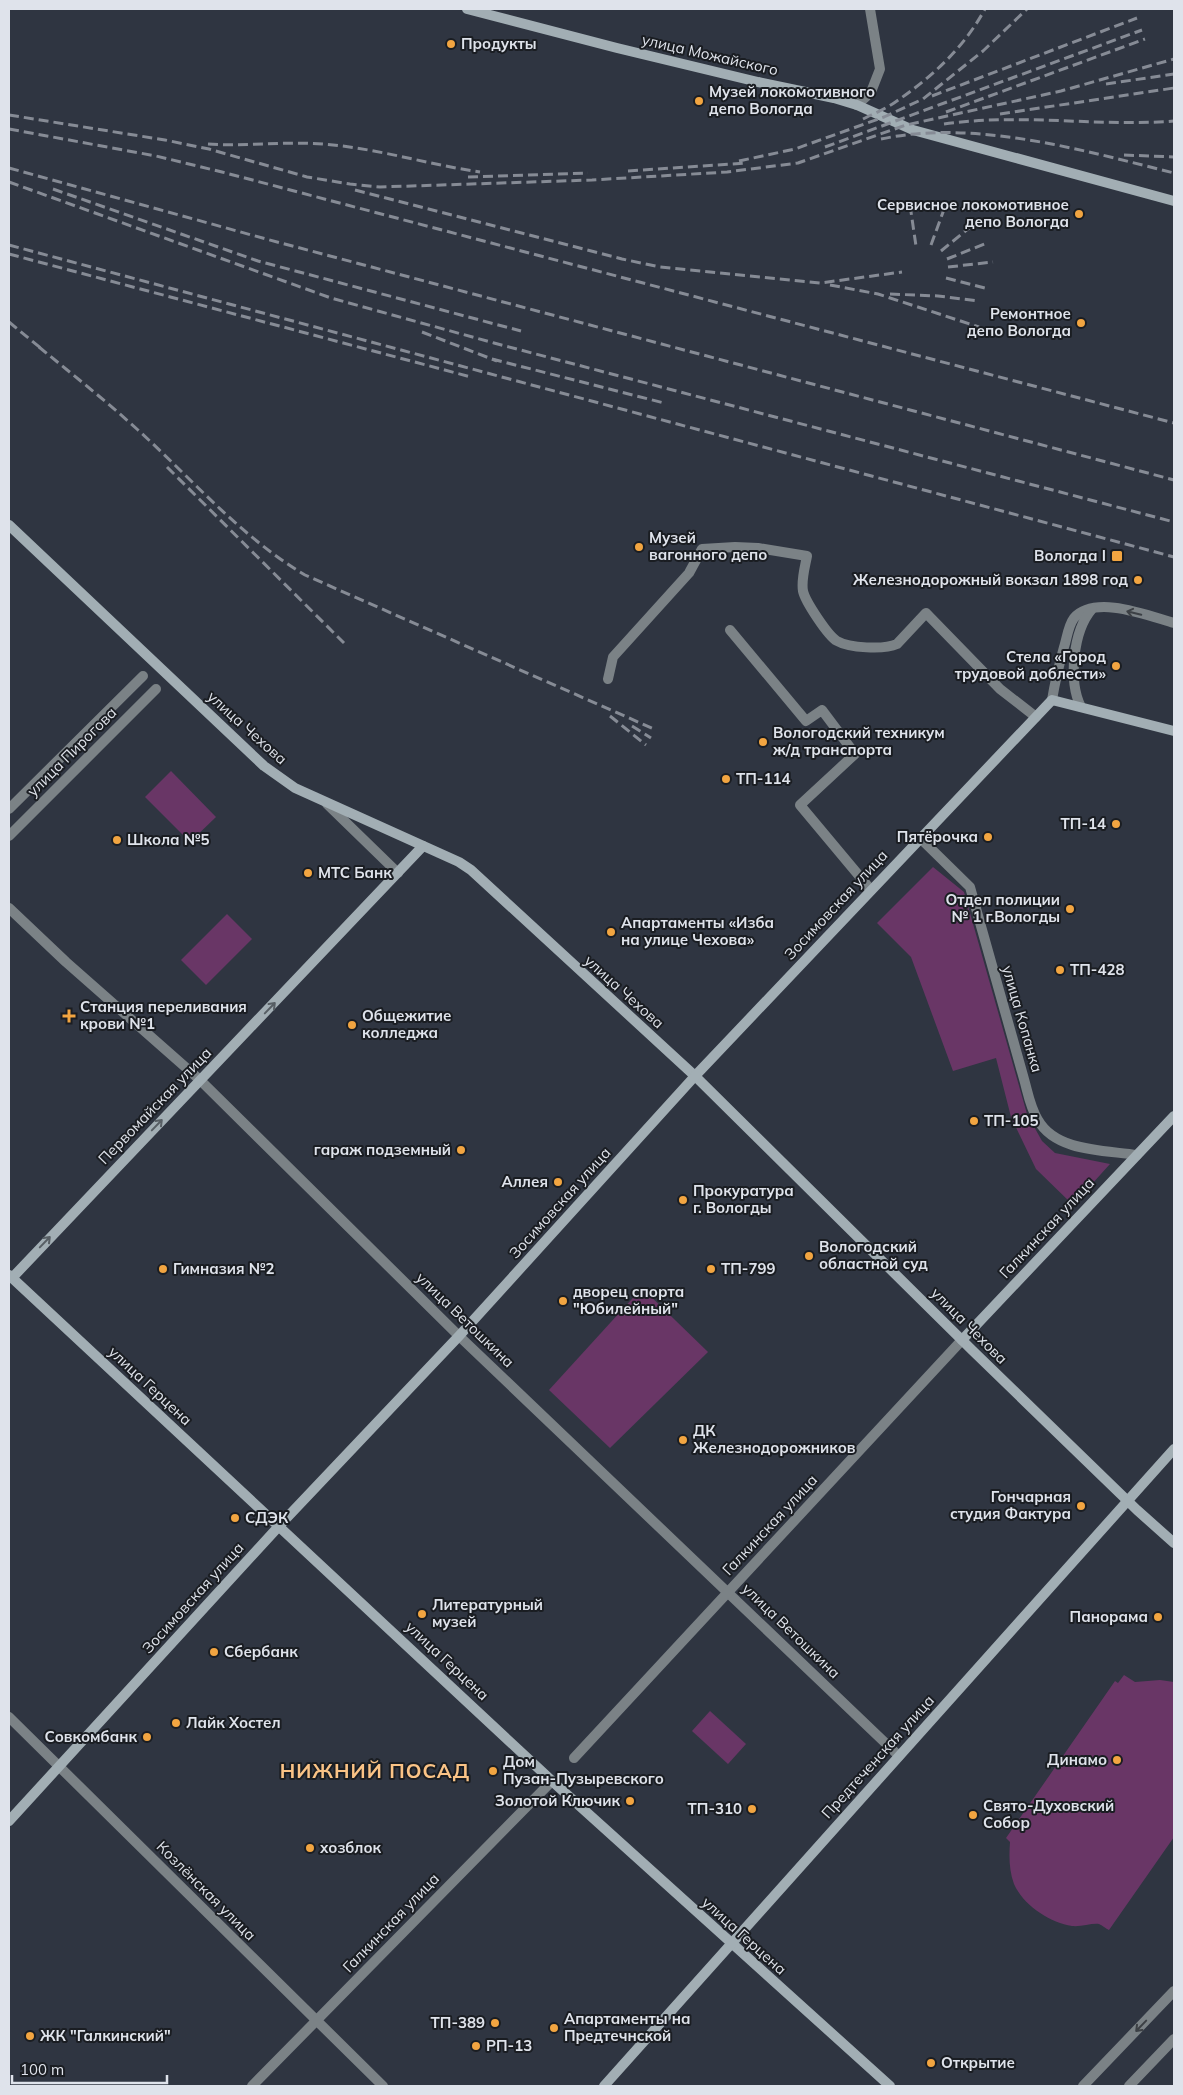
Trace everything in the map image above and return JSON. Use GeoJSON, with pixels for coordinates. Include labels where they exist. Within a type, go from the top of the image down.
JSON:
{"type":"FeatureCollection","features":[{"type":"Feature","properties":{"kind":"street","name":"улица Можайского"},"geometry":{"type":"LineString","coordinates":[[467,9],[590,42],[857,104],[913,130],[1174,201]]}},
{"type":"Feature","properties":{"kind":"street"},"geometry":{"type":"LineString","coordinates":[[857,104],[871,92],[880,69],[870,9]]}},
{"type":"Feature","properties":{"kind":"street","name":"улица Чехова"},"geometry":{"type":"LineString","coordinates":[[9,526],[264,766],[295,788],[459,862],[471,870],[695,1076],[962,1340],[1174,1543]]}},
{"type":"Feature","properties":{"kind":"street"},"geometry":{"type":"LineString","coordinates":[[608,678],[613,657],[690,573],[702,549],[758,548],[807,556],[803,581],[806,598],[832,636],[839,642],[878,649],[891,647],[897,644],[926,614],[1000,689],[1036,717]]}},
{"type":"Feature","properties":{"kind":"street"},"geometry":{"type":"LineString","coordinates":[[1174,623],[1115,608],[1093,608],[1080,613],[1070,624],[1055,679],[1052,700],[1174,731]]}},
{"type":"Feature","properties":{"kind":"street"},"geometry":{"type":"LineString","coordinates":[[1081,706],[1074,688],[1075,656],[1084,621],[1093,608]]}},
{"type":"Feature","properties":{"kind":"street"},"geometry":{"type":"LineString","coordinates":[[730,630],[806,721],[822,710],[855,754],[800,805],[871,890]]}},
{"type":"Feature","properties":{"kind":"street","name":"улица Пирогова"},"geometry":{"type":"LineString","coordinates":[[9,809],[143,676]]}},
{"type":"Feature","properties":{"kind":"street","name":"улица Пирогова"},"geometry":{"type":"LineString","coordinates":[[9,836],[156,689]]}},
{"type":"Feature","properties":{"kind":"street","name":"Зосимовская улица"},"geometry":{"type":"LineString","coordinates":[[9,1821],[279,1526],[460,1336],[695,1076],[1052,700]]}},
{"type":"Feature","properties":{"kind":"street"},"geometry":{"type":"LineString","coordinates":[[327,804],[398,873]]}},
{"type":"Feature","properties":{"kind":"street","name":"улица Копанка"},"geometry":{"type":"LineString","coordinates":[[920,838],[970,887],[1033,1110],[1038,1121],[1045,1130],[1064,1142],[1083,1147],[1137,1155]]}},
{"type":"Feature","properties":{"kind":"street","name":"Первомайская улица"},"geometry":{"type":"LineString","coordinates":[[10,1276],[423,846]]}},
{"type":"Feature","properties":{"kind":"street","name":"улица Ветошкина"},"geometry":{"type":"LineString","coordinates":[[9,908],[66,962],[200,1080],[460,1336],[898,1756]]}},
{"type":"Feature","properties":{"kind":"street","name":"Галкинская улица"},"geometry":{"type":"LineString","coordinates":[[574,1758],[962,1340],[1174,1116]]}},
{"type":"Feature","properties":{"kind":"street","name":"улица Герцена"},"geometry":{"type":"LineString","coordinates":[[10,1276],[133,1393],[279,1526],[552,1781],[890,2086]]}},
{"type":"Feature","properties":{"kind":"street","name":"Предтеченская улица"},"geometry":{"type":"LineString","coordinates":[[604,2086],[1174,1449]]}},
{"type":"Feature","properties":{"kind":"street","name":"Козлёнская улица"},"geometry":{"type":"LineString","coordinates":[[9,1717],[382,2086]]}},
{"type":"Feature","properties":{"kind":"street","name":"Галкинская улица"},"geometry":{"type":"LineString","coordinates":[[252,2086],[552,1781]]}},
{"type":"Feature","properties":{"kind":"street"},"geometry":{"type":"LineString","coordinates":[[1084,2086],[1174,1991]]}},
{"type":"Feature","properties":{"kind":"street"},"geometry":{"type":"LineString","coordinates":[[1129,2086],[1174,2039]]}},
{"type":"Feature","properties":{"kind":"shaded area"},"geometry":{"type":"Polygon","coordinates":[[[171,771],[216,817],[190,842],[145,797],[171,771]]]}},
{"type":"Feature","properties":{"kind":"shaded area"},"geometry":{"type":"Polygon","coordinates":[[[933,867],[964,892],[1027,1114],[1042,1141],[1055,1153],[1110,1164],[1073,1205],[1036,1169],[1011,1117],[996,1058],[953,1071],[911,957],[877,923],[933,867]]]}},
{"type":"Feature","properties":{"kind":"shaded area"},"geometry":{"type":"Polygon","coordinates":[[[227,914],[252,939],[206,985],[181,960],[227,914]]]}},
{"type":"Feature","properties":{"kind":"shaded area"},"geometry":{"type":"Polygon","coordinates":[[[642,1288],[708,1352],[610,1448],[549,1390],[642,1288]]]}},
{"type":"Feature","properties":{"kind":"shaded area","name":"Динамо"},"geometry":{"type":"Polygon","coordinates":[[[1124,1675],[1135,1682],[1160,1680],[1174,1682],[1174,1837],[1109,1930],[1099,1924],[1072,1926],[1055,1921],[1038,1912],[1018,1892],[1010,1869],[1010,1842],[1006,1838],[1115,1681],[1118,1683],[1124,1675]]]}},
{"type":"Feature","properties":{"kind":"shaded area"},"geometry":{"type":"Polygon","coordinates":[[[710,1711],[746,1744],[728,1764],[692,1731],[710,1711]]]}},
{"type":"Feature","properties":{"kind":"railway"},"geometry":{"type":"LineString","coordinates":[[863,119],[894,103],[934,72],[967,37],[985,9]]}},
{"type":"Feature","properties":{"kind":"railway"},"geometry":{"type":"LineString","coordinates":[[739,161],[795,149],[884,117],[923,99],[983,51],[1027,9]]}},
{"type":"Feature","properties":{"kind":"railway"},"geometry":{"type":"LineString","coordinates":[[932,96],[1137,18]]}},
{"type":"Feature","properties":{"kind":"railway"},"geometry":{"type":"LineString","coordinates":[[825,147],[1142,30]]}},
{"type":"Feature","properties":{"kind":"railway"},"geometry":{"type":"LineString","coordinates":[[946,112],[1145,39]]}},
{"type":"Feature","properties":{"kind":"railway"},"geometry":{"type":"LineString","coordinates":[[9,115],[165,140],[209,149],[307,177],[350,184],[380,187],[592,180],[727,172],[798,163],[906,125],[1061,91],[1174,59]]}},
{"type":"Feature","properties":{"kind":"railway"},"geometry":{"type":"LineString","coordinates":[[1106,84],[1174,74]]}},
{"type":"Feature","properties":{"kind":"railway"},"geometry":{"type":"LineString","coordinates":[[1000,114],[1174,88]]}},
{"type":"Feature","properties":{"kind":"railway"},"geometry":{"type":"LineString","coordinates":[[944,124],[1002,120],[1174,121]]}},
{"type":"Feature","properties":{"kind":"railway"},"geometry":{"type":"LineString","coordinates":[[9,129],[156,156],[222,172],[1174,423]]}},
{"type":"Feature","properties":{"kind":"railway"},"geometry":{"type":"LineString","coordinates":[[881,139],[917,134],[991,135],[1066,147],[1174,173]]}},
{"type":"Feature","properties":{"kind":"railway"},"geometry":{"type":"LineString","coordinates":[[208,144],[302,143],[333,145],[370,150],[480,172]]}},
{"type":"Feature","properties":{"kind":"railway"},"geometry":{"type":"LineString","coordinates":[[1124,155],[1174,157]]}},
{"type":"Feature","properties":{"kind":"railway"},"geometry":{"type":"LineString","coordinates":[[628,171],[747,163]]}},
{"type":"Feature","properties":{"kind":"railway"},"geometry":{"type":"LineString","coordinates":[[9,168],[266,239],[1174,480]]}},
{"type":"Feature","properties":{"kind":"railway"},"geometry":{"type":"LineString","coordinates":[[468,177],[588,173]]}},
{"type":"Feature","properties":{"kind":"railway"},"geometry":{"type":"LineString","coordinates":[[9,182],[331,298],[494,343],[1174,522]]}},
{"type":"Feature","properties":{"kind":"railway"},"geometry":{"type":"LineString","coordinates":[[53,189],[258,261],[521,331]]}},
{"type":"Feature","properties":{"kind":"railway"},"geometry":{"type":"LineString","coordinates":[[355,190],[622,259],[660,267],[820,283],[902,272]]}},
{"type":"Feature","properties":{"kind":"railway"},"geometry":{"type":"LineString","coordinates":[[931,245],[946,204]]}},
{"type":"Feature","properties":{"kind":"railway"},"geometry":{"type":"LineString","coordinates":[[910,205],[916,246]]}},
{"type":"Feature","properties":{"kind":"railway"},"geometry":{"type":"LineString","coordinates":[[941,251],[974,224]]}},
{"type":"Feature","properties":{"kind":"railway"},"geometry":{"type":"LineString","coordinates":[[947,259],[987,243]]}},
{"type":"Feature","properties":{"kind":"railway"},"geometry":{"type":"LineString","coordinates":[[9,245],[1174,557]]}},
{"type":"Feature","properties":{"kind":"railway"},"geometry":{"type":"LineString","coordinates":[[9,254],[471,377]]}},
{"type":"Feature","properties":{"kind":"railway"},"geometry":{"type":"LineString","coordinates":[[948,267],[993,262]]}},
{"type":"Feature","properties":{"kind":"railway"},"geometry":{"type":"LineString","coordinates":[[946,278],[985,288]]}},
{"type":"Feature","properties":{"kind":"railway"},"geometry":{"type":"LineString","coordinates":[[830,285],[878,294],[979,327]]}},
{"type":"Feature","properties":{"kind":"railway"},"geometry":{"type":"LineString","coordinates":[[890,294],[938,296],[979,301]]}},
{"type":"Feature","properties":{"kind":"railway"},"geometry":{"type":"LineString","coordinates":[[9,322],[43,350]]}},
{"type":"Feature","properties":{"kind":"railway"},"geometry":{"type":"LineString","coordinates":[[422,332],[497,361]]}},
{"type":"Feature","properties":{"kind":"railway"},"geometry":{"type":"LineString","coordinates":[[39,347],[138,430],[239,526],[282,560],[305,575],[654,729]]}},
{"type":"Feature","properties":{"kind":"railway"},"geometry":{"type":"LineString","coordinates":[[492,359],[664,403]]}},
{"type":"Feature","properties":{"kind":"railway"},"geometry":{"type":"LineString","coordinates":[[167,467],[344,643]]}},
{"type":"Feature","properties":{"kind":"railway"},"geometry":{"type":"LineString","coordinates":[[610,716],[646,745]]}},
{"type":"Feature","properties":{"kind":"railway"},"geometry":{"type":"LineString","coordinates":[[632,726],[651,738]]}},
{"type":"Feature","properties":{"kind":"place","name":"Продукты"},"geometry":{"type":"Point","coordinates":[451,44]}},
{"type":"Feature","properties":{"kind":"place","name":"Музей локомотивного депо Вологда"},"geometry":{"type":"Point","coordinates":[699,101]}},
{"type":"Feature","properties":{"kind":"place","name":"Сервисное локомотивное депо Вологда"},"geometry":{"type":"Point","coordinates":[1079,214]}},
{"type":"Feature","properties":{"kind":"place","name":"Ремонтное депо Вологда"},"geometry":{"type":"Point","coordinates":[1081,323]}},
{"type":"Feature","properties":{"kind":"place","name":"Музей вагонного депо"},"geometry":{"type":"Point","coordinates":[639,547]}},
{"type":"Feature","properties":{"kind":"place","name":"Вологда I"},"geometry":{"type":"Point","coordinates":[1117,556]}},
{"type":"Feature","properties":{"kind":"place","name":"Железнодорожный вокзал 1898 год"},"geometry":{"type":"Point","coordinates":[1138,580]}},
{"type":"Feature","properties":{"kind":"place","name":"Стела «Город трудовой доблести»"},"geometry":{"type":"Point","coordinates":[1116,666]}},
{"type":"Feature","properties":{"kind":"place","name":"Вологодский техникум ж/д транспорта"},"geometry":{"type":"Point","coordinates":[763,742]}},
{"type":"Feature","properties":{"kind":"place","name":"ТП-114"},"geometry":{"type":"Point","coordinates":[726,779]}},
{"type":"Feature","properties":{"kind":"place","name":"ТП-14"},"geometry":{"type":"Point","coordinates":[1116,824]}},
{"type":"Feature","properties":{"kind":"place","name":"Пятёрочка"},"geometry":{"type":"Point","coordinates":[988,837]}},
{"type":"Feature","properties":{"kind":"place","name":"Школа №5"},"geometry":{"type":"Point","coordinates":[117,840]}},
{"type":"Feature","properties":{"kind":"place","name":"МТС Банк"},"geometry":{"type":"Point","coordinates":[308,873]}},
{"type":"Feature","properties":{"kind":"place","name":"Отдел полиции № 1 г.Вологды"},"geometry":{"type":"Point","coordinates":[1070,909]}},
{"type":"Feature","properties":{"kind":"place","name":"Апартаменты «Изба на улице Чехова»"},"geometry":{"type":"Point","coordinates":[611,932]}},
{"type":"Feature","properties":{"kind":"place","name":"ТП-428"},"geometry":{"type":"Point","coordinates":[1060,970]}},
{"type":"Feature","properties":{"kind":"place","name":"Станция переливания крови №1"},"geometry":{"type":"Point","coordinates":[69,1016]}},
{"type":"Feature","properties":{"kind":"place","name":"Общежитие колледжа"},"geometry":{"type":"Point","coordinates":[352,1025]}},
{"type":"Feature","properties":{"kind":"place","name":"ТП-105"},"geometry":{"type":"Point","coordinates":[974,1121]}},
{"type":"Feature","properties":{"kind":"place","name":"гараж подземный"},"geometry":{"type":"Point","coordinates":[461,1150]}},
{"type":"Feature","properties":{"kind":"place","name":"Аллея"},"geometry":{"type":"Point","coordinates":[558,1182]}},
{"type":"Feature","properties":{"kind":"place","name":"Прокуратура г. Вологды"},"geometry":{"type":"Point","coordinates":[683,1200]}},
{"type":"Feature","properties":{"kind":"place","name":"Вологодский областной суд"},"geometry":{"type":"Point","coordinates":[809,1256]}},
{"type":"Feature","properties":{"kind":"place","name":"Гимназия №2"},"geometry":{"type":"Point","coordinates":[163,1269]}},
{"type":"Feature","properties":{"kind":"place","name":"ТП-799"},"geometry":{"type":"Point","coordinates":[711,1269]}},
{"type":"Feature","properties":{"kind":"place","name":"дворец спорта \"Юбилейный\""},"geometry":{"type":"Point","coordinates":[563,1301]}},
{"type":"Feature","properties":{"kind":"place","name":"ДК Железнодорожников"},"geometry":{"type":"Point","coordinates":[683,1440]}},
{"type":"Feature","properties":{"kind":"place","name":"Гончарная студия Фактура"},"geometry":{"type":"Point","coordinates":[1081,1506]}},
{"type":"Feature","properties":{"kind":"place","name":"СДЭК"},"geometry":{"type":"Point","coordinates":[235,1518]}},
{"type":"Feature","properties":{"kind":"place","name":"Литературный музей"},"geometry":{"type":"Point","coordinates":[422,1614]}},
{"type":"Feature","properties":{"kind":"place","name":"Панорама"},"geometry":{"type":"Point","coordinates":[1158,1617]}},
{"type":"Feature","properties":{"kind":"place","name":"Сбербанк"},"geometry":{"type":"Point","coordinates":[214,1652]}},
{"type":"Feature","properties":{"kind":"place","name":"Лайк Хостел"},"geometry":{"type":"Point","coordinates":[176,1723]}},
{"type":"Feature","properties":{"kind":"place","name":"Совкомбанк"},"geometry":{"type":"Point","coordinates":[147,1737]}},
{"type":"Feature","properties":{"kind":"place","name":"Динамо"},"geometry":{"type":"Point","coordinates":[1117,1760]}},
{"type":"Feature","properties":{"kind":"place","name":"Дом Пузан-Пузыревского"},"geometry":{"type":"Point","coordinates":[493,1771]}},
{"type":"Feature","properties":{"kind":"place","name":"Золотой Ключик"},"geometry":{"type":"Point","coordinates":[630,1801]}},
{"type":"Feature","properties":{"kind":"place","name":"ТП-310"},"geometry":{"type":"Point","coordinates":[752,1809]}},
{"type":"Feature","properties":{"kind":"place","name":"Свято-Духовский Собор"},"geometry":{"type":"Point","coordinates":[973,1815]}},
{"type":"Feature","properties":{"kind":"place","name":"хозблок"},"geometry":{"type":"Point","coordinates":[310,1848]}},
{"type":"Feature","properties":{"kind":"place","name":"ТП-389"},"geometry":{"type":"Point","coordinates":[495,2023]}},
{"type":"Feature","properties":{"kind":"place","name":"Апартаменты на Предтечнской"},"geometry":{"type":"Point","coordinates":[554,2028]}},
{"type":"Feature","properties":{"kind":"place","name":"ЖК \"Галкинский\""},"geometry":{"type":"Point","coordinates":[30,2036]}},
{"type":"Feature","properties":{"kind":"place","name":"РП-13"},"geometry":{"type":"Point","coordinates":[476,2046]}},
{"type":"Feature","properties":{"kind":"place","name":"Открытие"},"geometry":{"type":"Point","coordinates":[931,2063]}},
{"type":"Feature","properties":{"kind":"district","name":"НИЖНИЙ ПОСАД"},"geometry":{"type":"Point","coordinates":[375,1771]}}]}
